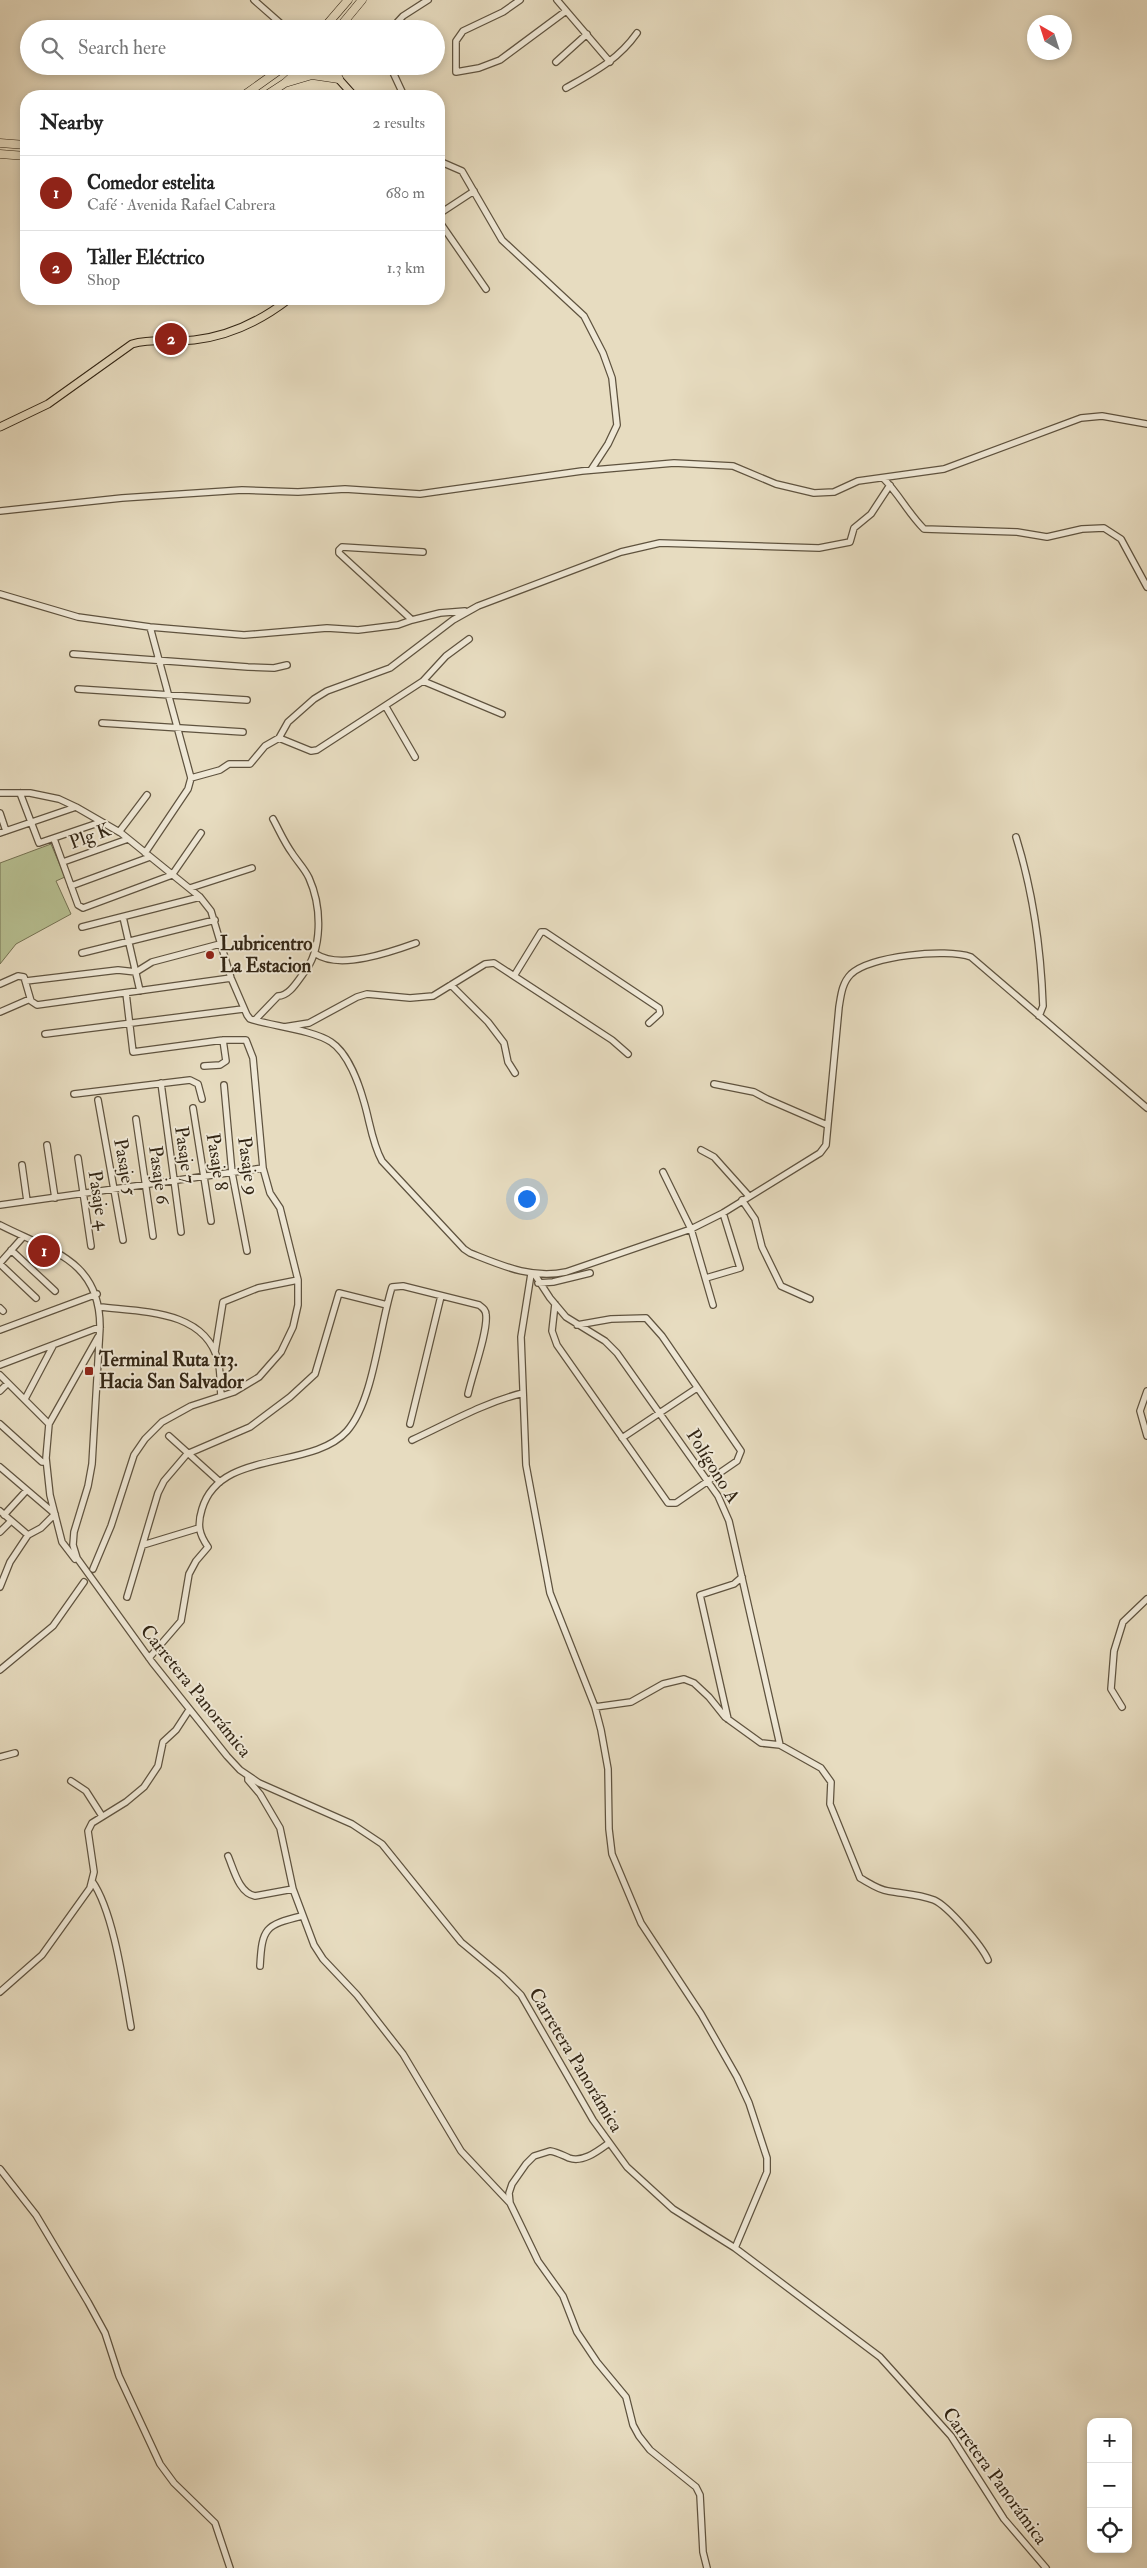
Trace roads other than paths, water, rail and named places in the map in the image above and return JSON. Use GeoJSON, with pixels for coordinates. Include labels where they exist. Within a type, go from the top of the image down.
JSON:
{"type":"FeatureCollection","features":[{"type":"Feature","properties":{"kind":"highway"},"geometry":{"type":"LineString","coordinates":[[331,20],[348,0]]}},
{"type":"Feature","properties":{"kind":"highway"},"geometry":{"type":"LineString","coordinates":[[347,20],[362,0]]}},
{"type":"Feature","properties":{"kind":"highway"},"geometry":{"type":"LineString","coordinates":[[251,90],[272,75]]}},
{"type":"Feature","properties":{"kind":"highway"},"geometry":{"type":"LineString","coordinates":[[274,90],[294,75]]}},
{"type":"Feature","properties":{"kind":"highway"},"geometry":{"type":"LineString","coordinates":[[285,83],[312,75],[339,79]]}},
{"type":"Feature","properties":{"kind":"highway"},"geometry":{"type":"LineString","coordinates":[[337,75],[339,79]]}},
{"type":"Feature","properties":{"kind":"highway"},"geometry":{"type":"LineString","coordinates":[[0,143],[20,145]]}},
{"type":"Feature","properties":{"kind":"highway"},"geometry":{"type":"LineString","coordinates":[[0,154],[20,156]]}},
{"type":"Feature","properties":{"kind":"main road"},"geometry":{"type":"LineString","coordinates":[[335,75],[349,90]]}},
{"type":"Feature","properties":{"kind":"main road"},"geometry":{"type":"LineString","coordinates":[[0,427],[52,401],[132,344],[147,341],[194,340],[222,334],[260,318],[280,305]]}},
{"type":"Feature","properties":{"kind":"street"},"geometry":{"type":"LineString","coordinates":[[254,0],[277,20]]}},
{"type":"Feature","properties":{"kind":"street"},"geometry":{"type":"LineString","coordinates":[[399,20],[428,0]]}},
{"type":"Feature","properties":{"kind":"street"},"geometry":{"type":"LineString","coordinates":[[520,0],[503,12],[463,31],[456,40],[456,72],[479,68],[500,60],[566,11]]}},
{"type":"Feature","properties":{"kind":"street"},"geometry":{"type":"LineString","coordinates":[[556,0],[610,62]]}},
{"type":"Feature","properties":{"kind":"street"},"geometry":{"type":"LineString","coordinates":[[566,88],[610,62],[626,48],[637,33]]}},
{"type":"Feature","properties":{"kind":"street"},"geometry":{"type":"LineString","coordinates":[[556,62],[587,34]]}},
{"type":"Feature","properties":{"kind":"street"},"geometry":{"type":"LineString","coordinates":[[394,75],[401,90]]}},
{"type":"Feature","properties":{"kind":"street"},"geometry":{"type":"LineString","coordinates":[[445,164],[462,171],[502,240],[584,316],[603,353],[612,378],[618,425],[591,470]]}},
{"type":"Feature","properties":{"kind":"street"},"geometry":{"type":"LineString","coordinates":[[445,210],[474,191]]}},
{"type":"Feature","properties":{"kind":"street"},"geometry":{"type":"LineString","coordinates":[[445,230],[486,288]]}},
{"type":"Feature","properties":{"kind":"street"},"geometry":{"type":"LineString","coordinates":[[0,511],[122,498],[242,490],[298,492],[345,489],[420,494],[591,470],[674,463],[734,466],[776,484],[814,492],[834,492],[858,481],[944,469],[1081,418],[1102,416],[1147,424]]}},
{"type":"Feature","properties":{"kind":"street"},"geometry":{"type":"LineString","coordinates":[[883,478],[924,528],[1017,532],[1047,537],[1082,529],[1104,528],[1121,539],[1147,587]]}},
{"type":"Feature","properties":{"kind":"street"},"geometry":{"type":"LineString","coordinates":[[191,778],[220,770],[228,764],[250,764],[265,746],[279,738],[288,722],[314,699],[327,691],[390,668],[467,611],[620,552],[660,543],[819,548],[844,545],[850,542],[854,528],[871,514],[890,485]]}},
{"type":"Feature","properties":{"kind":"street"},"geometry":{"type":"LineString","coordinates":[[412,620],[339,553],[339,550],[342,547],[423,552]]}},
{"type":"Feature","properties":{"kind":"street"},"geometry":{"type":"LineString","coordinates":[[0,594],[78,617],[150,627],[244,635],[328,628],[358,630],[398,625],[440,613],[467,611]]}},
{"type":"Feature","properties":{"kind":"street"},"geometry":{"type":"LineString","coordinates":[[71,886],[148,855],[188,789],[191,778],[150,627]]}},
{"type":"Feature","properties":{"kind":"street"},"geometry":{"type":"LineString","coordinates":[[279,738],[311,751],[317,750],[386,707],[423,681],[446,656],[469,638]]}},
{"type":"Feature","properties":{"kind":"street"},"geometry":{"type":"LineString","coordinates":[[73,654],[274,668],[287,665]]}},
{"type":"Feature","properties":{"kind":"street"},"geometry":{"type":"LineString","coordinates":[[423,681],[502,714]]}},
{"type":"Feature","properties":{"kind":"street"},"geometry":{"type":"LineString","coordinates":[[78,689],[247,700]]}},
{"type":"Feature","properties":{"kind":"street"},"geometry":{"type":"LineString","coordinates":[[386,707],[415,757]]}},
{"type":"Feature","properties":{"kind":"street"},"geometry":{"type":"LineString","coordinates":[[102,723],[243,732]]}},
{"type":"Feature","properties":{"kind":"street"},"geometry":{"type":"LineString","coordinates":[[0,793],[20,793],[59,798],[128,839],[200,897],[207,904],[215,920],[230,978],[243,1009],[250,1019],[323,1038],[339,1049],[347,1061],[364,1100],[379,1154],[447,1232],[470,1253],[533,1274],[566,1272],[691,1229],[723,1213],[748,1195],[820,1153],[826,1145],[843,985],[858,969],[915,955],[936,952],[963,955],[980,963],[996,982],[1040,1016],[1109,1078],[1147,1108]]}},
{"type":"Feature","properties":{"kind":"street"},"geometry":{"type":"LineString","coordinates":[[20,793],[39,843],[101,822]]}},
{"type":"Feature","properties":{"kind":"street"},"geometry":{"type":"LineString","coordinates":[[118,832],[147,794]]}},
{"type":"Feature","properties":{"kind":"street"},"geometry":{"type":"LineString","coordinates":[[0,813],[3,832],[76,807]]}},
{"type":"Feature","properties":{"kind":"street"},"geometry":{"type":"LineString","coordinates":[[255,1020],[278,996],[283,996],[293,987],[311,964],[316,954],[318,913],[315,895],[309,878],[290,851],[273,819]]}},
{"type":"Feature","properties":{"kind":"street"},"geometry":{"type":"LineString","coordinates":[[54,839],[78,905],[83,908],[172,875],[201,832]]}},
{"type":"Feature","properties":{"kind":"street"},"geometry":{"type":"LineString","coordinates":[[1016,837],[1026,870],[1036,928],[1043,998],[1040,1016]]}},
{"type":"Feature","properties":{"kind":"street","name":"Plg K"},"geometry":{"type":"LineString","coordinates":[[63,862],[128,839]]}},
{"type":"Feature","properties":{"kind":"street"},"geometry":{"type":"LineString","coordinates":[[190,888],[252,868]]}},
{"type":"Feature","properties":{"kind":"street"},"geometry":{"type":"LineString","coordinates":[[82,927],[200,897]]}},
{"type":"Feature","properties":{"kind":"street"},"geometry":{"type":"LineString","coordinates":[[122,917],[140,991]]}},
{"type":"Feature","properties":{"kind":"street"},"geometry":{"type":"LineString","coordinates":[[82,954],[215,920]]}},
{"type":"Feature","properties":{"kind":"street"},"geometry":{"type":"LineString","coordinates":[[514,976],[541,932],[545,932],[659,1008],[660,1013],[649,1023]]}},
{"type":"Feature","properties":{"kind":"street"},"geometry":{"type":"LineString","coordinates":[[316,954],[323,959],[334,961],[386,953],[416,943]]}},
{"type":"Feature","properties":{"kind":"street"},"geometry":{"type":"LineString","coordinates":[[26,981],[118,970],[136,972],[152,962],[220,944]]}},
{"type":"Feature","properties":{"kind":"street"},"geometry":{"type":"LineString","coordinates":[[282,1027],[309,1023],[357,996],[367,994],[424,998],[433,996],[489,963],[494,963],[612,1040],[628,1054]]}},
{"type":"Feature","properties":{"kind":"street"},"geometry":{"type":"LineString","coordinates":[[0,984],[21,975],[26,981],[32,1004],[37,1005],[230,978]]}},
{"type":"Feature","properties":{"kind":"street"},"geometry":{"type":"LineString","coordinates":[[451,985],[488,1022],[504,1043],[508,1062],[515,1072]]}},
{"type":"Feature","properties":{"kind":"street"},"geometry":{"type":"LineString","coordinates":[[93,1569],[111,1526],[134,1455],[144,1439],[162,1422],[191,1406],[234,1392],[259,1377],[281,1352],[293,1326],[298,1305],[298,1280],[280,1208],[270,1193],[263,1168],[251,1050],[246,1040],[223,1040],[136,1052],[131,1050],[126,993]]}},
{"type":"Feature","properties":{"kind":"street"},"geometry":{"type":"LineString","coordinates":[[0,1012],[30,999]]}},
{"type":"Feature","properties":{"kind":"street"},"geometry":{"type":"LineString","coordinates":[[45,1034],[243,1009]]}},
{"type":"Feature","properties":{"kind":"street"},"geometry":{"type":"LineString","coordinates":[[204,1066],[220,1064],[226,1061],[223,1040]]}},
{"type":"Feature","properties":{"kind":"street"},"geometry":{"type":"LineString","coordinates":[[74,1094],[190,1080],[198,1084],[202,1099]]}},
{"type":"Feature","properties":{"kind":"street","name":"Pasaje 7"},"geometry":{"type":"LineString","coordinates":[[161,1083],[181,1232]]}},
{"type":"Feature","properties":{"kind":"street"},"geometry":{"type":"LineString","coordinates":[[714,1084],[754,1092],[766,1099],[828,1125]]}},
{"type":"Feature","properties":{"kind":"street","name":"Pasaje 9"},"geometry":{"type":"LineString","coordinates":[[224,1085],[232,1173],[247,1251]]}},
{"type":"Feature","properties":{"kind":"street","name":"Pasaje 5"},"geometry":{"type":"LineString","coordinates":[[98,1100],[123,1240]]}},
{"type":"Feature","properties":{"kind":"street","name":"Pasaje 8"},"geometry":{"type":"LineString","coordinates":[[193,1108],[211,1221]]}},
{"type":"Feature","properties":{"kind":"street","name":"Pasaje 6"},"geometry":{"type":"LineString","coordinates":[[136,1119],[153,1236]]}},
{"type":"Feature","properties":{"kind":"street"},"geometry":{"type":"LineString","coordinates":[[47,1145],[55,1198]]}},
{"type":"Feature","properties":{"kind":"street"},"geometry":{"type":"LineString","coordinates":[[701,1150],[714,1157],[748,1195]]}},
{"type":"Feature","properties":{"kind":"street","name":"Pasaje 4"},"geometry":{"type":"LineString","coordinates":[[78,1158],[91,1246]]}},
{"type":"Feature","properties":{"kind":"street"},"geometry":{"type":"LineString","coordinates":[[22,1165],[27,1201]]}},
{"type":"Feature","properties":{"kind":"street"},"geometry":{"type":"LineString","coordinates":[[0,1205],[263,1168]]}},
{"type":"Feature","properties":{"kind":"street"},"geometry":{"type":"LineString","coordinates":[[662,1172],[691,1229],[713,1305]]}},
{"type":"Feature","properties":{"kind":"street"},"geometry":{"type":"LineString","coordinates":[[742,1200],[755,1219],[762,1247],[781,1286],[810,1299]]}},
{"type":"Feature","properties":{"kind":"street"},"geometry":{"type":"LineString","coordinates":[[706,1278],[740,1268],[723,1213]]}},
{"type":"Feature","properties":{"kind":"street"},"geometry":{"type":"LineString","coordinates":[[0,1226],[71,1261],[85,1276],[97,1294],[0,1330]]}},
{"type":"Feature","properties":{"kind":"street"},"geometry":{"type":"LineString","coordinates":[[23,1237],[0,1263],[36,1298]]}},
{"type":"Feature","properties":{"kind":"street"},"geometry":{"type":"LineString","coordinates":[[11,1250],[55,1290]]}},
{"type":"Feature","properties":{"kind":"street"},"geometry":{"type":"LineString","coordinates":[[538,1283],[553,1282],[590,1273]]}},
{"type":"Feature","properties":{"kind":"street"},"geometry":{"type":"LineString","coordinates":[[533,1274],[521,1337],[526,1465],[550,1593],[595,1707],[608,1769],[609,1829],[612,1854],[641,1923],[701,2014],[737,2077],[749,2103],[767,2158],[767,2172],[736,2248]]}},
{"type":"Feature","properties":{"kind":"street","name":"Polígono A"},"geometry":{"type":"LineString","coordinates":[[533,1274],[555,1304],[577,1324],[605,1341],[617,1352],[718,1496],[729,1521],[780,1745]]}},
{"type":"Feature","properties":{"kind":"street"},"geometry":{"type":"LineString","coordinates":[[215,1352],[223,1302],[258,1288],[298,1280]]}},
{"type":"Feature","properties":{"kind":"street"},"geometry":{"type":"LineString","coordinates":[[149,1658],[181,1621],[189,1574],[196,1561],[208,1547],[200,1535],[199,1528],[204,1502],[220,1482],[255,1465],[316,1451],[346,1432],[359,1413],[392,1288],[397,1285],[480,1305],[485,1310],[484,1331],[468,1394]]}},
{"type":"Feature","properties":{"kind":"street"},"geometry":{"type":"LineString","coordinates":[[127,1597],[158,1493],[164,1481],[187,1454],[250,1427],[290,1397],[315,1374],[338,1293],[387,1305]]}},
{"type":"Feature","properties":{"kind":"street","name":"Carretera Panorámica"},"geometry":{"type":"LineString","coordinates":[[97,1294],[100,1307],[100,1327],[92,1464],[73,1539],[74,1552],[82,1568],[149,1658],[234,1764],[248,1776],[277,1792],[352,1824],[382,1844],[462,1942],[509,1982],[521,1995],[609,2143],[627,2167],[673,2209],[736,2248],[889,2366],[952,2436],[1004,2518],[1046,2568]]}},
{"type":"Feature","properties":{"kind":"street"},"geometry":{"type":"LineString","coordinates":[[410,1424],[441,1296]]}},
{"type":"Feature","properties":{"kind":"street"},"geometry":{"type":"LineString","coordinates":[[555,1304],[552,1331],[556,1345],[668,1503],[676,1503],[737,1460],[741,1451],[662,1336],[646,1318],[611,1319],[577,1324]]}},
{"type":"Feature","properties":{"kind":"street"},"geometry":{"type":"LineString","coordinates":[[100,1307],[181,1319],[196,1327],[209,1340],[215,1352],[218,1362],[221,1396]]}},
{"type":"Feature","properties":{"kind":"street"},"geometry":{"type":"LineString","coordinates":[[0,1365],[100,1327]]}},
{"type":"Feature","properties":{"kind":"street"},"geometry":{"type":"LineString","coordinates":[[82,1568],[62,1542],[46,1462],[49,1424],[99,1335]]}},
{"type":"Feature","properties":{"kind":"street"},"geometry":{"type":"LineString","coordinates":[[25,1399],[53,1346]]}},
{"type":"Feature","properties":{"kind":"street"},"geometry":{"type":"LineString","coordinates":[[0,1375],[49,1424]]}},
{"type":"Feature","properties":{"kind":"street"},"geometry":{"type":"LineString","coordinates":[[0,1391],[8,1383]]}},
{"type":"Feature","properties":{"kind":"street"},"geometry":{"type":"LineString","coordinates":[[622,1438],[661,1414],[697,1388]]}},
{"type":"Feature","properties":{"kind":"street"},"geometry":{"type":"LineString","coordinates":[[1147,1391],[1140,1411],[1147,1436]]}},
{"type":"Feature","properties":{"kind":"street"},"geometry":{"type":"LineString","coordinates":[[412,1440],[472,1410],[500,1399],[523,1393]]}},
{"type":"Feature","properties":{"kind":"street"},"geometry":{"type":"LineString","coordinates":[[0,1424],[42,1462],[46,1462]]}},
{"type":"Feature","properties":{"kind":"street"},"geometry":{"type":"LineString","coordinates":[[169,1436],[220,1482]]}},
{"type":"Feature","properties":{"kind":"street"},"geometry":{"type":"LineString","coordinates":[[0,1467],[55,1514]]}},
{"type":"Feature","properties":{"kind":"street"},"geometry":{"type":"LineString","coordinates":[[26,1491],[2,1513],[28,1536]]}},
{"type":"Feature","properties":{"kind":"street"},"geometry":{"type":"LineString","coordinates":[[0,1587],[10,1562],[28,1536],[55,1514]]}},
{"type":"Feature","properties":{"kind":"street"},"geometry":{"type":"LineString","coordinates":[[0,1532],[11,1521]]}},
{"type":"Feature","properties":{"kind":"street"},"geometry":{"type":"LineString","coordinates":[[143,1546],[199,1528]]}},
{"type":"Feature","properties":{"kind":"street"},"geometry":{"type":"LineString","coordinates":[[728,1719],[700,1595],[734,1584],[742,1577]]}},
{"type":"Feature","properties":{"kind":"street"},"geometry":{"type":"LineString","coordinates":[[0,1670],[53,1626],[84,1582]]}},
{"type":"Feature","properties":{"kind":"street"},"geometry":{"type":"LineString","coordinates":[[1122,1707],[1111,1689],[1114,1651],[1123,1622],[1147,1600]]}},
{"type":"Feature","properties":{"kind":"street"},"geometry":{"type":"LineString","coordinates":[[595,1707],[631,1702],[663,1684],[684,1679],[694,1683],[728,1719],[761,1743],[780,1745],[821,1768],[831,1782],[830,1804],[860,1878],[886,1891],[909,1892],[936,1901],[972,1935],[985,1952],[988,1960]]}},
{"type":"Feature","properties":{"kind":"street"},"geometry":{"type":"LineString","coordinates":[[0,1992],[42,1955],[86,1894],[94,1872],[89,1828],[102,1816],[126,1802],[144,1787],[158,1766],[163,1742],[176,1730],[189,1710]]}},
{"type":"Feature","properties":{"kind":"street"},"geometry":{"type":"LineString","coordinates":[[0,1757],[15,1753]]}},
{"type":"Feature","properties":{"kind":"street"},"geometry":{"type":"LineString","coordinates":[[248,1776],[248,1780],[260,1794],[280,1828],[293,1889],[302,1916],[323,1959],[357,1996],[403,2054],[461,2150],[510,2203],[538,2261],[563,2296],[577,2332],[597,2362],[626,2397],[632,2425],[639,2436],[650,2450],[696,2488],[700,2495],[703,2552],[707,2568]]}},
{"type":"Feature","properties":{"kind":"street"},"geometry":{"type":"LineString","coordinates":[[71,1781],[86,1791],[102,1816]]}},
{"type":"Feature","properties":{"kind":"street"},"geometry":{"type":"LineString","coordinates":[[228,1856],[243,1891],[248,1895],[254,1896],[293,1889]]}},
{"type":"Feature","properties":{"kind":"street"},"geometry":{"type":"LineString","coordinates":[[92,1881],[100,1891],[120,1962],[131,2027]]}},
{"type":"Feature","properties":{"kind":"street"},"geometry":{"type":"LineString","coordinates":[[260,1966],[261,1944],[269,1927],[302,1916]]}},
{"type":"Feature","properties":{"kind":"street"},"geometry":{"type":"LineString","coordinates":[[510,2203],[509,2193],[512,2184],[534,2156],[550,2150],[569,2158],[583,2158],[595,2153],[609,2143]]}},
{"type":"Feature","properties":{"kind":"street"},"geometry":{"type":"LineString","coordinates":[[0,2169],[36,2215],[88,2302],[105,2333],[119,2376],[160,2464],[168,2476],[215,2523],[230,2568]]}},
{"type":"Feature","properties":{"kind":"place","name":"Taller Eléctrico"},"geometry":{"type":"Point","coordinates":[171,339]}},
{"type":"Feature","properties":{"kind":"place","name":"Lubricentro La Estacion"},"geometry":{"type":"Point","coordinates":[210,955]}},
{"type":"Feature","properties":{"kind":"place","name":"Comedor estelita"},"geometry":{"type":"Point","coordinates":[44,1251]}},
{"type":"Feature","properties":{"kind":"place","name":"Terminal Ruta 113. Hacia San Salvador"},"geometry":{"type":"Point","coordinates":[89,1371]}}]}
